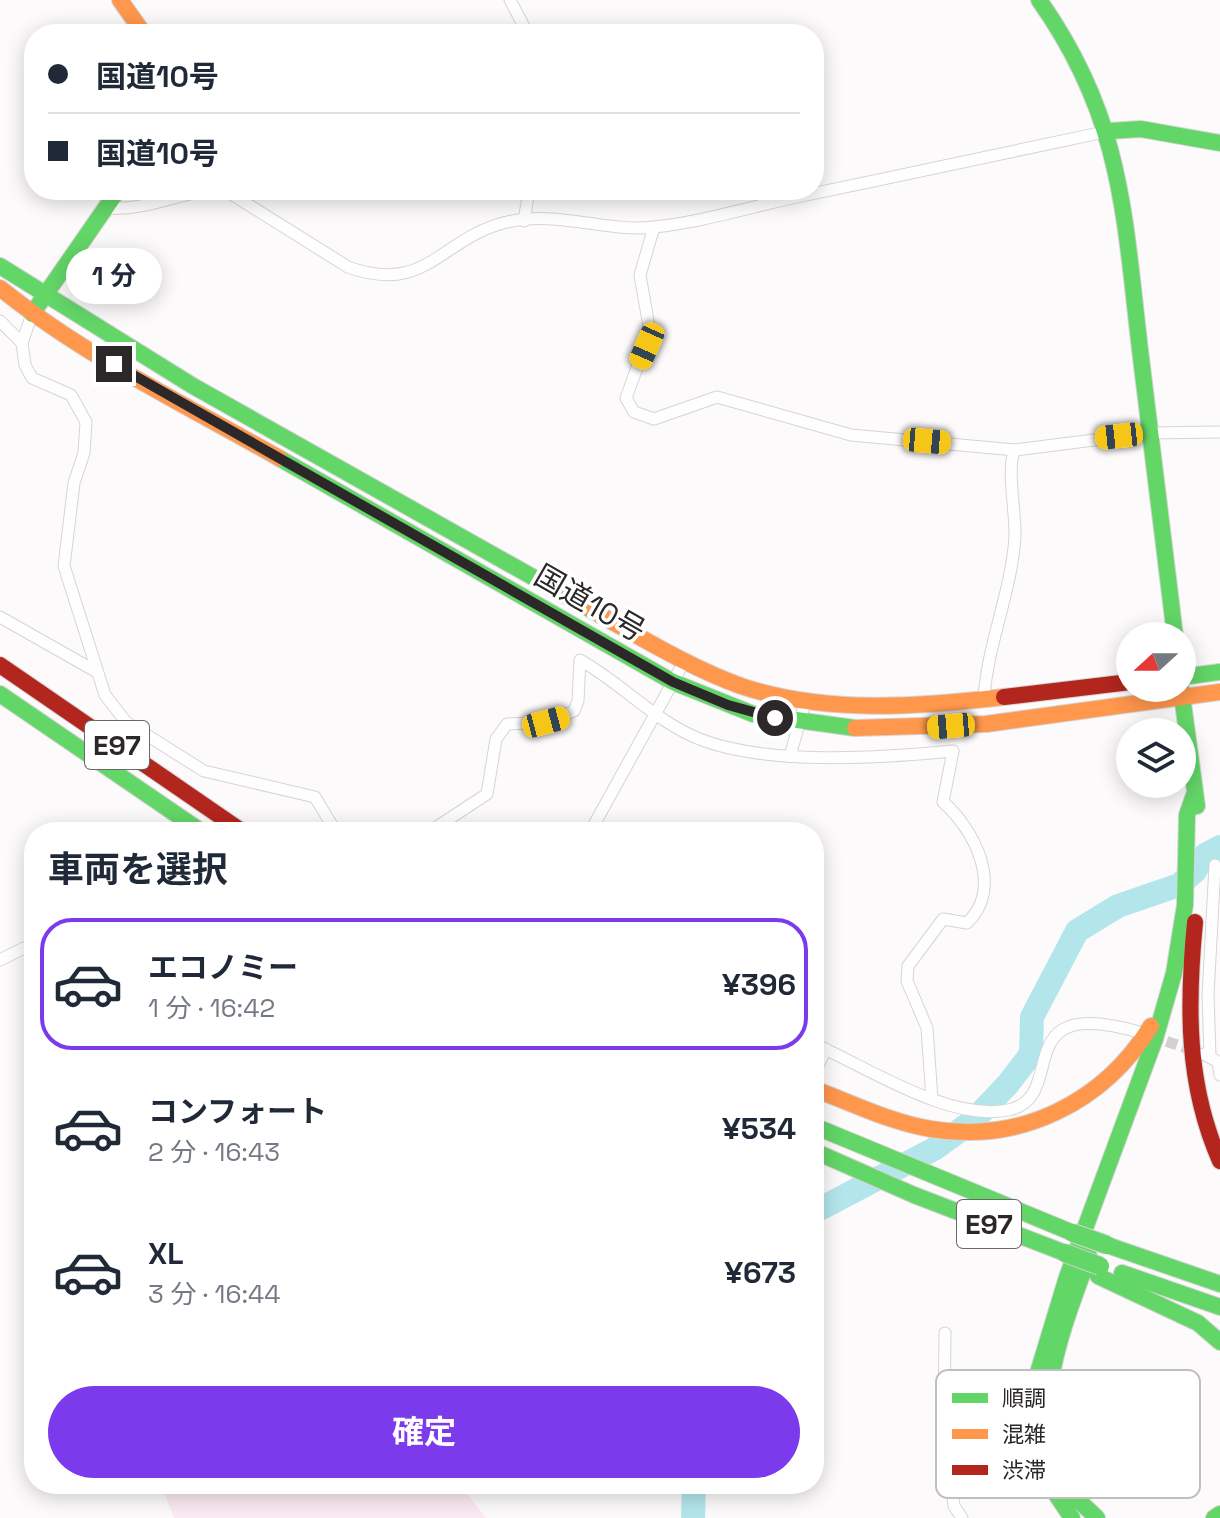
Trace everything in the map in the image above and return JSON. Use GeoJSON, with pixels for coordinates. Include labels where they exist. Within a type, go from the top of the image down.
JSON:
{"type":"FeatureCollection","features":[{"type":"Feature","properties":{"kind":"main road"},"geometry":{"type":"LineString","coordinates":[[120,0],[137,24]]}},
{"type":"Feature","properties":{"kind":"main road"},"geometry":{"type":"LineString","coordinates":[[1039,0],[1088,75],[1109,131],[1120,184],[1173,622]]}},
{"type":"Feature","properties":{"kind":"main road"},"geometry":{"type":"LineString","coordinates":[[1109,131],[1141,129],[1220,143]]}},
{"type":"Feature","properties":{"kind":"main road"},"geometry":{"type":"LineString","coordinates":[[32,314],[42,294],[113,200]]}},
{"type":"Feature","properties":{"kind":"main road","name":"国道10号"},"geometry":{"type":"LineString","coordinates":[[0,266],[193,386],[684,662],[775,695],[871,706],[1116,683]]}},
{"type":"Feature","properties":{"kind":"main road","name":"国道10号"},"geometry":{"type":"LineString","coordinates":[[0,288],[32,314],[114,364],[673,682],[750,713],[800,724],[899,731],[1116,701]]}},
{"type":"Feature","properties":{"kind":"main road","name":"E97"},"geometry":{"type":"LineString","coordinates":[[0,665],[228,822]]}},
{"type":"Feature","properties":{"kind":"main road"},"geometry":{"type":"LineString","coordinates":[[1196,675],[1220,672]]}},
{"type":"Feature","properties":{"kind":"main road","name":"国道10号"},"geometry":{"type":"LineString","coordinates":[[1196,692],[1220,692]]}},
{"type":"Feature","properties":{"kind":"main road","name":"E97"},"geometry":{"type":"LineString","coordinates":[[0,694],[187,822]]}},
{"type":"Feature","properties":{"kind":"main road"},"geometry":{"type":"LineString","coordinates":[[1193,798],[1187,815],[1187,864],[1194,937],[1192,1001],[1196,1092],[1220,1161]]}},
{"type":"Feature","properties":{"kind":"main road"},"geometry":{"type":"LineString","coordinates":[[1039,1370],[1067,1277],[1155,1039],[1191,899],[1200,846],[1195,798]]}},
{"type":"Feature","properties":{"kind":"main road"},"geometry":{"type":"LineString","coordinates":[[1052,1370],[1177,1004],[1194,937]]}},
{"type":"Feature","properties":{"kind":"main road"},"geometry":{"type":"LineString","coordinates":[[824,1092],[932,1129],[983,1132],[1030,1123],[1089,1097],[1132,1054],[1146,1035],[1168,989]]}},
{"type":"Feature","properties":{"kind":"main road","name":"E97"},"geometry":{"type":"LineString","coordinates":[[824,1131],[935,1179],[1073,1233],[1220,1284]]}},
{"type":"Feature","properties":{"kind":"main road","name":"E97"},"geometry":{"type":"LineString","coordinates":[[824,1156],[1064,1259],[1220,1307]]}},
{"type":"Feature","properties":{"kind":"main road"},"geometry":{"type":"LineString","coordinates":[[1099,1271],[1198,1323],[1220,1342]]}},
{"type":"Feature","properties":{"kind":"main road"},"geometry":{"type":"LineString","coordinates":[[1059,1498],[1072,1518]]}},
{"type":"Feature","properties":{"kind":"main road"},"geometry":{"type":"LineString","coordinates":[[1075,1498],[1097,1518]]}},
{"type":"Feature","properties":{"kind":"main road"},"geometry":{"type":"LineString","coordinates":[[1214,1518],[1220,1514]]}},
{"type":"Feature","properties":{"kind":"street"},"geometry":{"type":"LineString","coordinates":[[510,0],[523,24]]}},
{"type":"Feature","properties":{"kind":"street"},"geometry":{"type":"LineString","coordinates":[[824,191],[1109,131]]}},
{"type":"Feature","properties":{"kind":"street"},"geometry":{"type":"LineString","coordinates":[[109,208],[129,210],[160,200]]}},
{"type":"Feature","properties":{"kind":"street"},"geometry":{"type":"LineString","coordinates":[[241,200],[337,261],[369,275],[397,276],[432,263],[471,237],[503,223],[567,218],[654,227],[782,200]]}},
{"type":"Feature","properties":{"kind":"street"},"geometry":{"type":"LineString","coordinates":[[524,221],[527,200]]}},
{"type":"Feature","properties":{"kind":"street"},"geometry":{"type":"LineString","coordinates":[[654,227],[640,275],[650,332],[627,387],[626,398],[634,412],[654,419],[717,397],[851,435],[1015,450],[1149,433],[1220,432]]}},
{"type":"Feature","properties":{"kind":"street"},"geometry":{"type":"LineString","coordinates":[[32,314],[21,353],[32,378],[71,395],[86,422],[84,453],[74,483],[64,566],[105,695],[126,722],[204,771],[315,797],[330,822]]}},
{"type":"Feature","properties":{"kind":"street"},"geometry":{"type":"LineString","coordinates":[[0,321],[22,343]]}},
{"type":"Feature","properties":{"kind":"street"},"geometry":{"type":"LineString","coordinates":[[984,697],[986,671],[1014,549],[1016,508],[1011,466],[1015,450]]}},
{"type":"Feature","properties":{"kind":"street"},"geometry":{"type":"LineString","coordinates":[[0,617],[97,672]]}},
{"type":"Feature","properties":{"kind":"street"},"geometry":{"type":"LineString","coordinates":[[444,822],[487,794],[496,739],[507,724],[546,722],[574,711],[578,701],[580,660],[610,677],[657,715],[696,738],[740,752],[790,756],[898,757],[953,751],[943,802],[963,820],[980,860],[986,892],[979,911],[967,923],[943,919],[908,966],[907,981],[927,1028],[932,1099]]}},
{"type":"Feature","properties":{"kind":"street"},"geometry":{"type":"LineString","coordinates":[[594,822],[657,715],[684,662]]}},
{"type":"Feature","properties":{"kind":"street"},"geometry":{"type":"LineString","coordinates":[[790,756],[806,699]]}},
{"type":"Feature","properties":{"kind":"street"},"geometry":{"type":"LineString","coordinates":[[1215,865],[1206,1055],[1218,1062],[1220,1075]]}},
{"type":"Feature","properties":{"kind":"street"},"geometry":{"type":"LineString","coordinates":[[0,960],[24,948]]}},
{"type":"Feature","properties":{"kind":"street"},"geometry":{"type":"LineString","coordinates":[[824,1053],[826,1049],[932,1099],[996,1111],[1016,1108],[1033,1095],[1044,1054],[1058,1035],[1074,1024],[1101,1023],[1139,1032]]}},
{"type":"Feature","properties":{"kind":"street"},"geometry":{"type":"LineString","coordinates":[[945,1333],[945,1370]]}},
{"type":"Feature","properties":{"kind":"street"},"geometry":{"type":"LineString","coordinates":[[953,1498],[954,1506],[962,1518]]}},
{"type":"Feature","properties":{"kind":"shaded area"},"geometry":{"type":"Polygon","coordinates":[[[165,1494],[467,1494],[486,1518],[174,1518],[165,1494]]]}},
{"type":"Feature","properties":{"kind":"waterway"},"geometry":{"type":"LineString","coordinates":[[824,1207],[934,1149],[974,1120],[1031,1054],[1032,1017],[1077,931],[1118,906],[1179,885],[1195,871],[1205,855],[1220,847]]}},
{"type":"Feature","properties":{"kind":"waterway"},"geometry":{"type":"LineString","coordinates":[[693,1518],[694,1494]]}},
{"type":"Feature","properties":{"kind":"tunnel"},"geometry":{"type":"LineString","coordinates":[[1151,1036],[1192,1050]]}},
{"type":"Feature","properties":{"kind":"traffic: fast"},"geometry":{"type":"LineString","coordinates":[[1039,0],[1067,44],[1088,87],[1116,172],[1130,260],[1173,622]]}},
{"type":"Feature","properties":{"kind":"traffic: fast"},"geometry":{"type":"LineString","coordinates":[[1109,131],[1141,129],[1220,143]]}},
{"type":"Feature","properties":{"kind":"traffic: fast"},"geometry":{"type":"LineString","coordinates":[[32,314],[111,200]]}},
{"type":"Feature","properties":{"kind":"traffic: fast"},"geometry":{"type":"LineString","coordinates":[[0,266],[193,386],[593,611]]}},
{"type":"Feature","properties":{"kind":"traffic: fast"},"geometry":{"type":"LineString","coordinates":[[279,458],[673,682],[753,714],[855,728]]}},
{"type":"Feature","properties":{"kind":"traffic: fast"},"geometry":{"type":"LineString","coordinates":[[1196,675],[1220,672]]}},
{"type":"Feature","properties":{"kind":"traffic: fast"},"geometry":{"type":"LineString","coordinates":[[0,694],[187,822]]}},
{"type":"Feature","properties":{"kind":"traffic: fast"},"geometry":{"type":"LineString","coordinates":[[1183,702],[1197,806]]}},
{"type":"Feature","properties":{"kind":"traffic: fast"},"geometry":{"type":"LineString","coordinates":[[1039,1370],[1067,1277],[1155,1039],[1174,973],[1185,905],[1187,815],[1193,798]]}},
{"type":"Feature","properties":{"kind":"traffic: fast"},"geometry":{"type":"LineString","coordinates":[[824,1130],[1073,1233]]}},
{"type":"Feature","properties":{"kind":"traffic: fast"},"geometry":{"type":"LineString","coordinates":[[824,1155],[914,1195],[1065,1253]]}},
{"type":"Feature","properties":{"kind":"traffic: fast"},"geometry":{"type":"LineString","coordinates":[[1073,1233],[1107,1245]]}},
{"type":"Feature","properties":{"kind":"traffic: fast"},"geometry":{"type":"LineString","coordinates":[[1107,1245],[1220,1284]]}},
{"type":"Feature","properties":{"kind":"traffic: fast"},"geometry":{"type":"LineString","coordinates":[[1065,1253],[1100,1266]]}},
{"type":"Feature","properties":{"kind":"traffic: fast"},"geometry":{"type":"LineString","coordinates":[[1053,1370],[1089,1256]]}},
{"type":"Feature","properties":{"kind":"traffic: fast"},"geometry":{"type":"LineString","coordinates":[[1122,1273],[1220,1307]]}},
{"type":"Feature","properties":{"kind":"traffic: fast"},"geometry":{"type":"LineString","coordinates":[[1098,1276],[1198,1323],[1220,1342]]}},
{"type":"Feature","properties":{"kind":"traffic: fast"},"geometry":{"type":"LineString","coordinates":[[1059,1498],[1072,1518]]}},
{"type":"Feature","properties":{"kind":"traffic: fast"},"geometry":{"type":"LineString","coordinates":[[1076,1498],[1097,1518]]}},
{"type":"Feature","properties":{"kind":"traffic: fast"},"geometry":{"type":"LineString","coordinates":[[1214,1518],[1220,1514]]}},
{"type":"Feature","properties":{"kind":"traffic: slow"},"geometry":{"type":"LineString","coordinates":[[120,0],[137,24]]}},
{"type":"Feature","properties":{"kind":"traffic: slow"},"geometry":{"type":"LineString","coordinates":[[0,288],[101,358],[279,458]]}},
{"type":"Feature","properties":{"kind":"traffic: slow"},"geometry":{"type":"LineString","coordinates":[[593,611],[703,670],[773,695],[805,701],[872,706],[1004,697]]}},
{"type":"Feature","properties":{"kind":"traffic: slow"},"geometry":{"type":"LineString","coordinates":[[855,728],[986,724],[1220,692]]}},
{"type":"Feature","properties":{"kind":"traffic: slow"},"geometry":{"type":"LineString","coordinates":[[824,1093],[916,1126],[964,1132],[997,1130],[1057,1112],[1084,1096],[1132,1053],[1151,1026]]}},
{"type":"Feature","properties":{"kind":"traffic: jam"},"geometry":{"type":"LineString","coordinates":[[0,665],[228,822]]}},
{"type":"Feature","properties":{"kind":"traffic: jam"},"geometry":{"type":"LineString","coordinates":[[1004,697],[1116,684]]}},
{"type":"Feature","properties":{"kind":"traffic: jam"},"geometry":{"type":"LineString","coordinates":[[1195,922],[1190,1014],[1195,1073],[1209,1132],[1220,1161]]}},
{"type":"Feature","properties":{"kind":"route"},"geometry":{"type":"LineString","coordinates":[[114,364],[673,682],[707,698],[775,718]]}}]}
